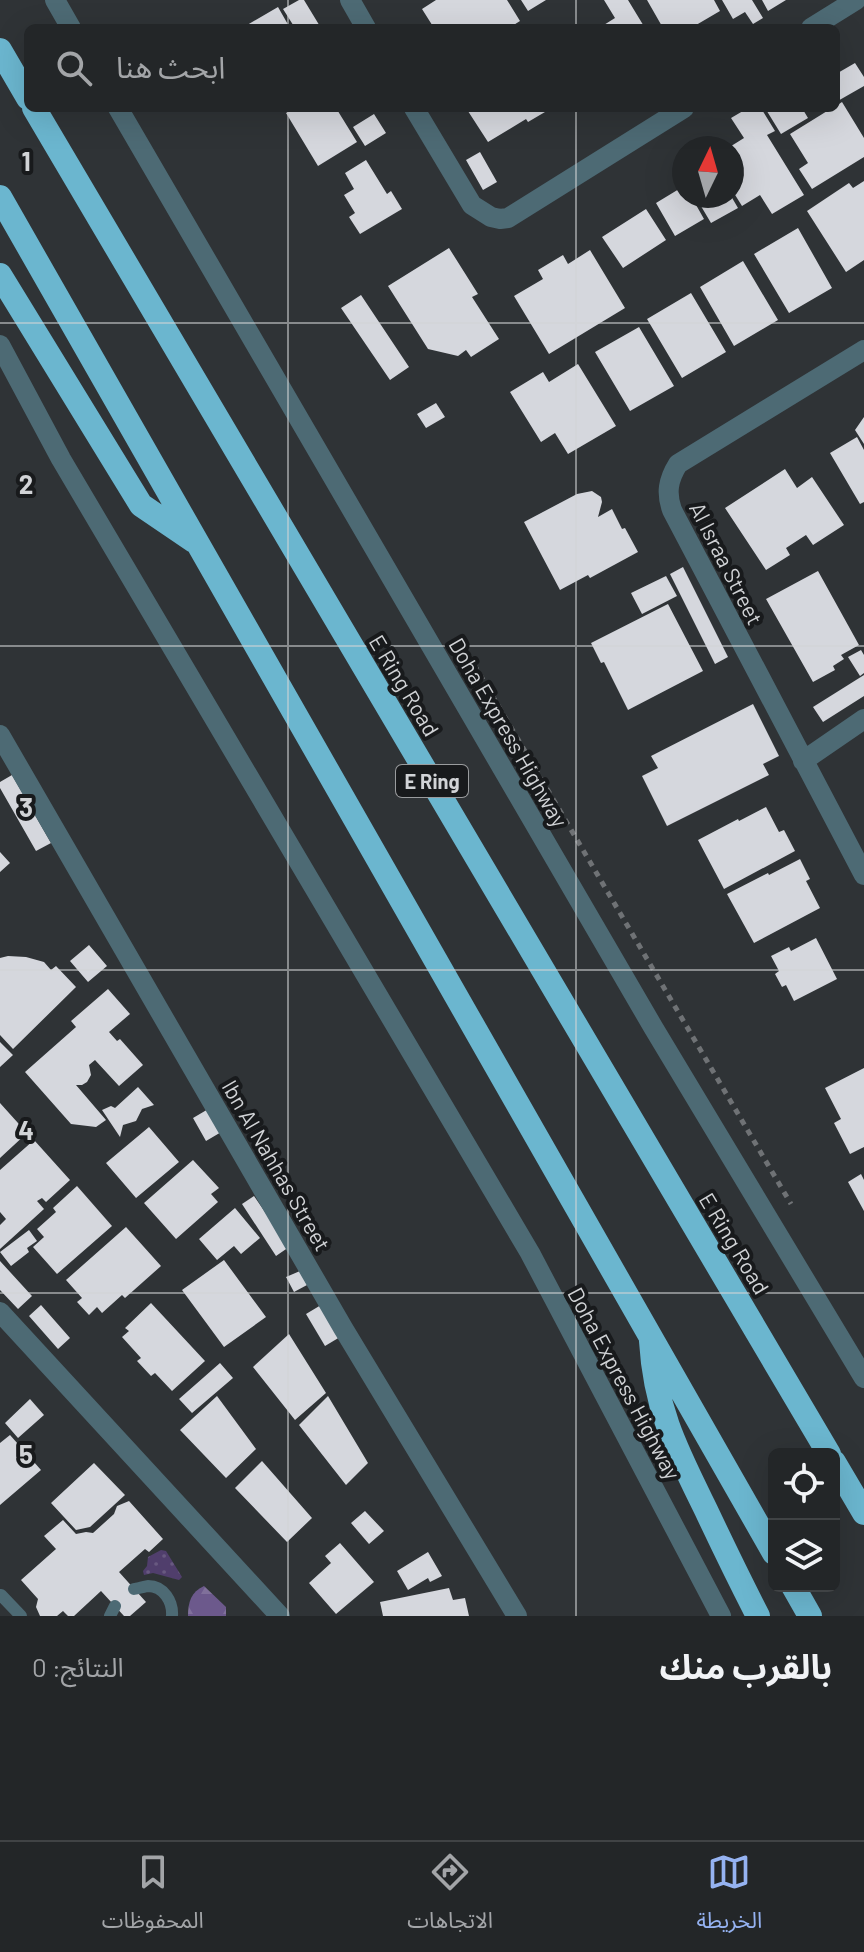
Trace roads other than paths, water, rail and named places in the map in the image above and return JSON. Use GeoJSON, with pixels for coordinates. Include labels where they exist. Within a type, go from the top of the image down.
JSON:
{"type":"FeatureCollection","features":[{"type":"Feature","properties":{"kind":"highway"},"geometry":{"type":"LineString","coordinates":[[0,50],[24,91]]}},
{"type":"Feature","properties":{"kind":"highway","name":"E Ring Road"},"geometry":{"type":"LineString","coordinates":[[36,112],[825,1448]]}},
{"type":"Feature","properties":{"kind":"highway"},"geometry":{"type":"LineString","coordinates":[[0,197],[768,1542]]}},
{"type":"Feature","properties":{"kind":"highway"},"geometry":{"type":"LineString","coordinates":[[0,275],[141,505],[200,546]]}},
{"type":"Feature","properties":{"kind":"highway"},"geometry":{"type":"LineString","coordinates":[[651,1335],[658,1395],[666,1424],[758,1616]]}},
{"type":"Feature","properties":{"kind":"highway"},"geometry":{"type":"LineString","coordinates":[[840,1472],[864,1513]]}},
{"type":"Feature","properties":{"kind":"highway"},"geometry":{"type":"LineString","coordinates":[[796,1592],[810,1616]]}},
{"type":"Feature","properties":{"kind":"street"},"geometry":{"type":"LineString","coordinates":[[55,0],[69,24]]}},
{"type":"Feature","properties":{"kind":"street"},"geometry":{"type":"LineString","coordinates":[[817,24],[856,0]]}},
{"type":"Feature","properties":{"kind":"street"},"geometry":{"type":"LineString","coordinates":[[353,1],[364,24]]}},
{"type":"Feature","properties":{"kind":"street","name":"Doha Express Highway"},"geometry":{"type":"LineString","coordinates":[[120,112],[653,1027],[864,1378]]}},
{"type":"Feature","properties":{"kind":"street"},"geometry":{"type":"LineString","coordinates":[[416,112],[472,205],[500,219],[508,218],[678,112]]}},
{"type":"Feature","properties":{"kind":"street","name":"Doha Express Highway"},"geometry":{"type":"LineString","coordinates":[[0,345],[61,459],[530,1253],[721,1616]]}},
{"type":"Feature","properties":{"kind":"street","name":"Al Israa Street"},"geometry":{"type":"LineString","coordinates":[[864,350],[678,464],[668,486],[672,510],[864,875]]}},
{"type":"Feature","properties":{"kind":"street"},"geometry":{"type":"LineString","coordinates":[[803,761],[864,719]]}},
{"type":"Feature","properties":{"kind":"street","name":"Ibn Al Nahhas Street"},"geometry":{"type":"LineString","coordinates":[[0,735],[343,1328],[517,1616]]}},
{"type":"Feature","properties":{"kind":"street"},"geometry":{"type":"LineString","coordinates":[[0,1312],[280,1616]]}},
{"type":"Feature","properties":{"kind":"lane"},"geometry":{"type":"LineString","coordinates":[[134,1589],[148,1586],[158,1588],[171,1602],[172,1616]]}},
{"type":"Feature","properties":{"kind":"lane"},"geometry":{"type":"LineString","coordinates":[[1,1595],[21,1616]]}}]}
